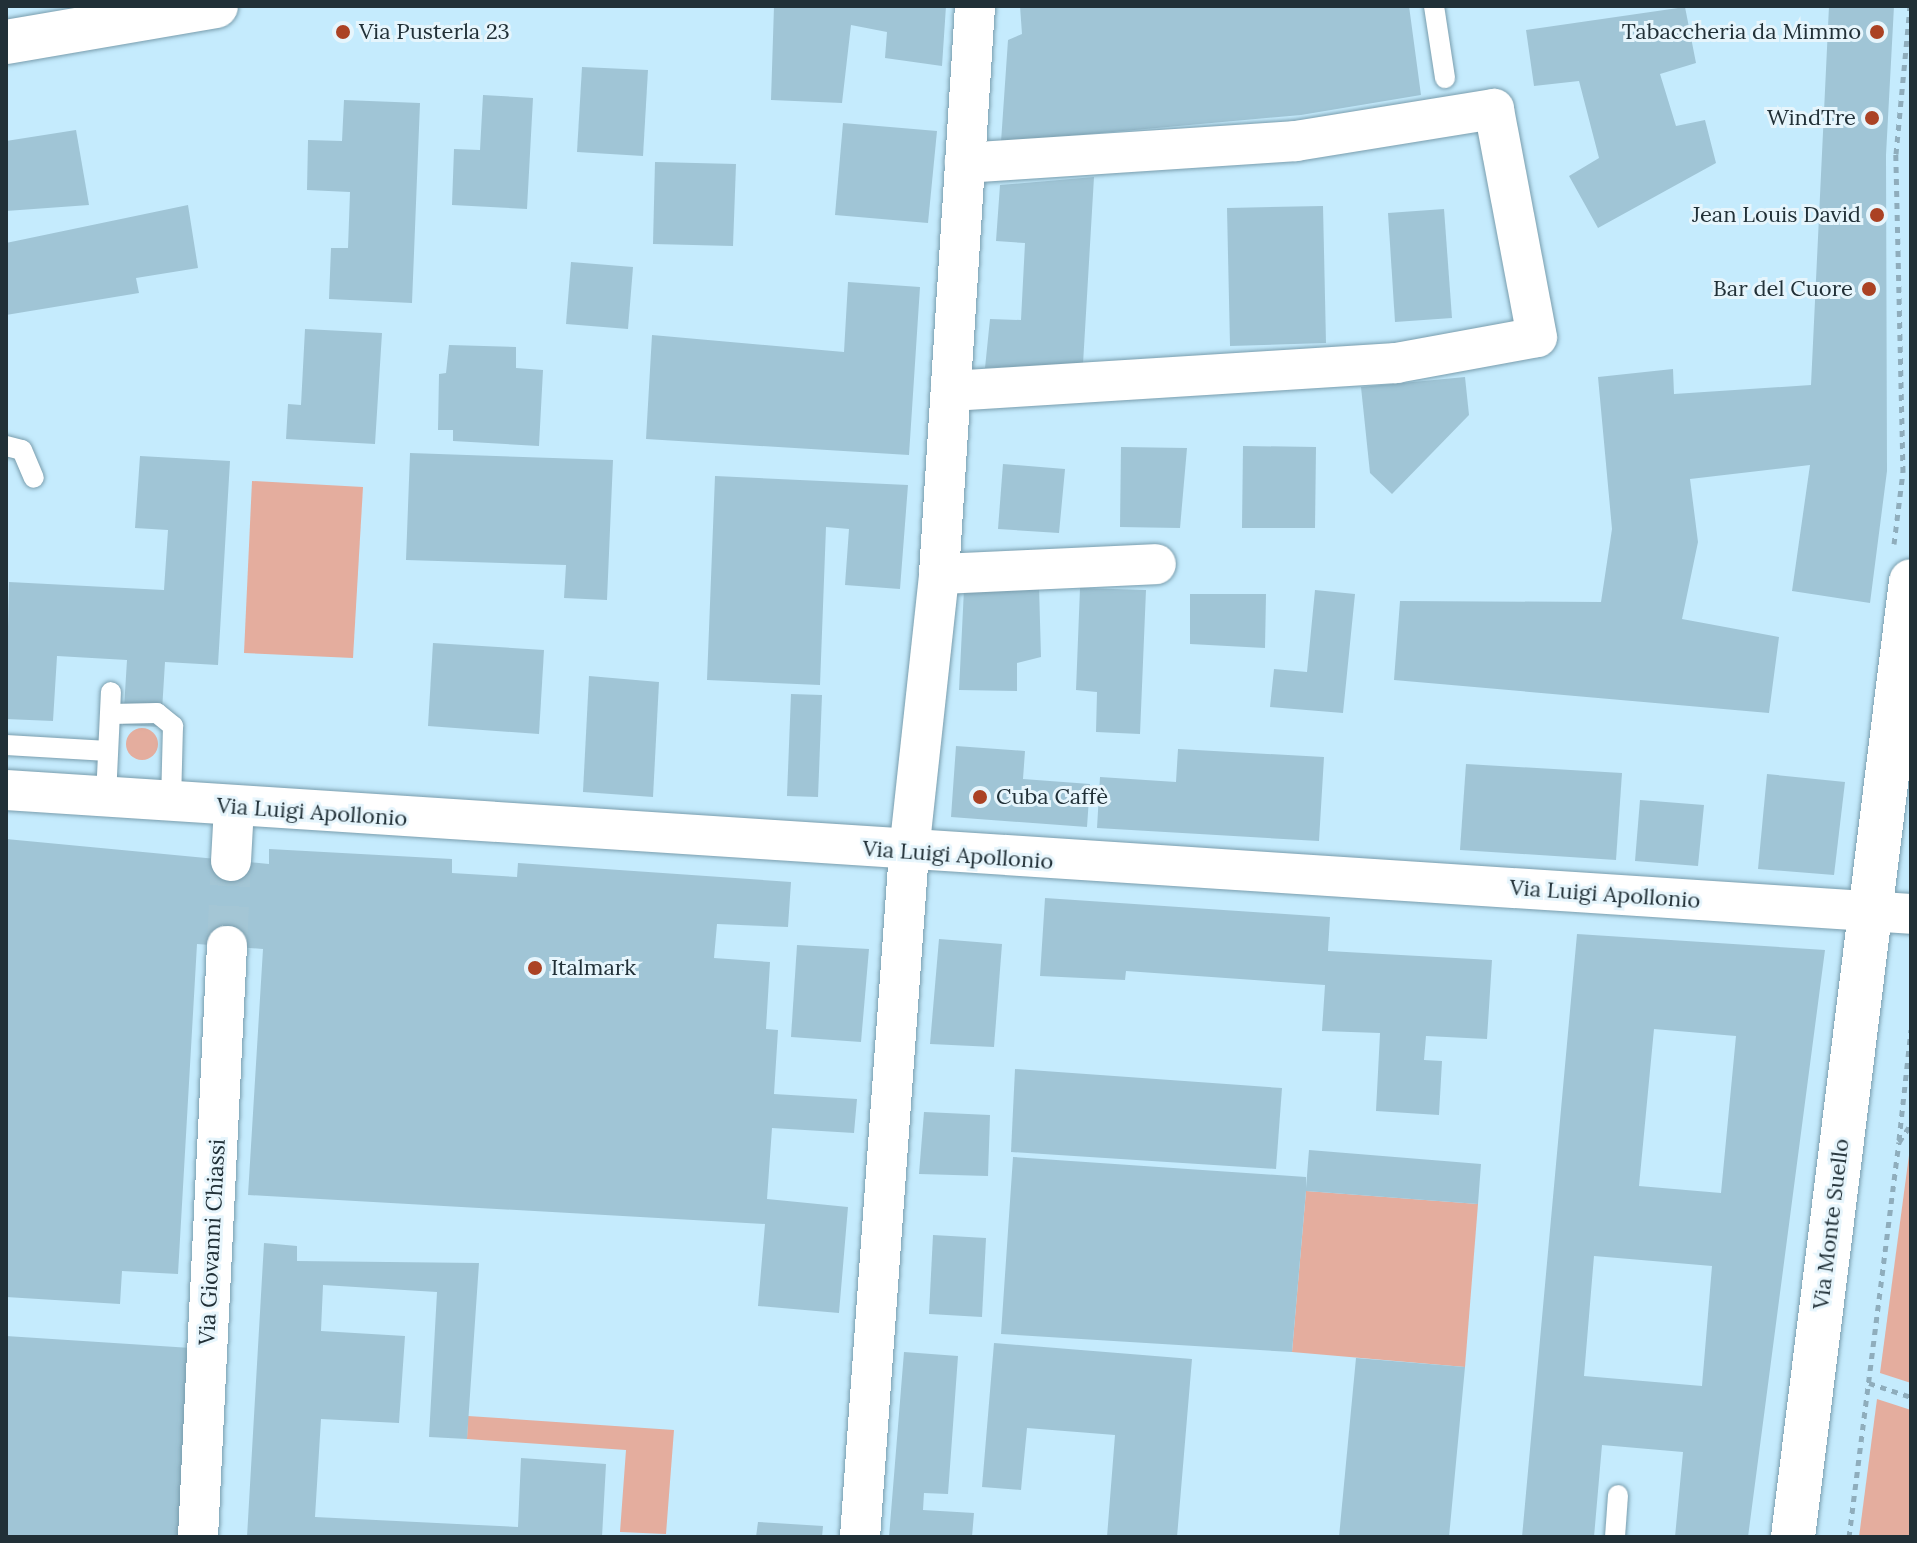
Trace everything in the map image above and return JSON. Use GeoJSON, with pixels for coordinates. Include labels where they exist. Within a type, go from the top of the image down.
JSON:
{"type":"FeatureCollection","features":[{"type":"Feature","properties":{"kind":"main road"},"geometry":{"type":"LineString","coordinates":[[6,42],[216,6]]}},
{"type":"Feature","properties":{"kind":"main road","name":"Via Monte Suello"},"geometry":{"type":"LineString","coordinates":[[1793,1537],[1890,912],[1902,565]]}},
{"type":"Feature","properties":{"kind":"street"},"geometry":{"type":"LineString","coordinates":[[860,1537],[909,852],[939,574],[975,6]]}},
{"type":"Feature","properties":{"kind":"street"},"geometry":{"type":"LineString","coordinates":[[951,391],[1396,363],[1537,337],[1494,109],[1296,141],[965,163]]}},
{"type":"Feature","properties":{"kind":"street"},"geometry":{"type":"LineString","coordinates":[[939,574],[1156,564]]}},
{"type":"Feature","properties":{"kind":"street","name":"Via Luigi Apollonio"},"geometry":{"type":"LineString","coordinates":[[6,790],[909,852],[1890,912]]}},
{"type":"Feature","properties":{"kind":"street"},"geometry":{"type":"LineString","coordinates":[[231,861],[234,807]]}},
{"type":"Feature","properties":{"kind":"street","name":"Via Giovanni Chiassi"},"geometry":{"type":"LineString","coordinates":[[198,1537],[227,946]]}},
{"type":"Feature","properties":{"kind":"lane"},"geometry":{"type":"LineString","coordinates":[[1434,6],[1445,78]]}},
{"type":"Feature","properties":{"kind":"lane"},"geometry":{"type":"LineString","coordinates":[[6,446],[22,450],[34,478]]}},
{"type":"Feature","properties":{"kind":"lane"},"geometry":{"type":"LineString","coordinates":[[106,797],[111,692]]}},
{"type":"Feature","properties":{"kind":"lane"},"geometry":{"type":"LineString","coordinates":[[111,714],[157,713],[173,726],[171,801]]}},
{"type":"Feature","properties":{"kind":"lane"},"geometry":{"type":"LineString","coordinates":[[6,745],[108,751]]}},
{"type":"Feature","properties":{"kind":"lane"},"geometry":{"type":"LineString","coordinates":[[1615,1537],[1618,1495]]}},
{"type":"Feature","properties":{"kind":"path"},"geometry":{"type":"LineString","coordinates":[[1902,565],[1896,154],[1910,6]]}},
{"type":"Feature","properties":{"kind":"path"},"geometry":{"type":"LineString","coordinates":[[1849,1537],[1911,1030]]}},
{"type":"Feature","properties":{"kind":"path"},"geometry":{"type":"LineString","coordinates":[[1899,1142],[1911,1124]]}},
{"type":"Feature","properties":{"kind":"path"},"geometry":{"type":"LineString","coordinates":[[1869,1383],[1911,1397]]}},
{"type":"Feature","properties":{"kind":"shaded area"},"geometry":{"type":"Polygon","coordinates":[[[252,481],[363,487],[353,658],[244,653],[252,481]]]}},
{"type":"Feature","properties":{"kind":"shaded area"},"geometry":{"type":"Polygon","coordinates":[[[142,728],[153,733],[158,744],[153,755],[142,760],[131,755],[126,744],[131,733],[142,728]]]}},
{"type":"Feature","properties":{"kind":"shaded area"},"geometry":{"type":"Polygon","coordinates":[[[1911,1140],[1911,1383],[1880,1373],[1911,1140]]]}},
{"type":"Feature","properties":{"kind":"shaded area"},"geometry":{"type":"Polygon","coordinates":[[[1306,1191],[1478,1204],[1465,1367],[1292,1352],[1306,1191]]]}},
{"type":"Feature","properties":{"kind":"shaded area"},"geometry":{"type":"Polygon","coordinates":[[[1877,1399],[1911,1410],[1911,1537],[1859,1537],[1877,1399]]]}},
{"type":"Feature","properties":{"kind":"shaded area"},"geometry":{"type":"Polygon","coordinates":[[[468,1416],[674,1430],[666,1534],[620,1532],[626,1450],[467,1439],[468,1416]]]}},
{"type":"Feature","properties":{"kind":"building"},"geometry":{"type":"Polygon","coordinates":[[[774,6],[946,6],[942,66],[885,58],[887,32],[851,25],[842,103],[771,100],[774,6]]]}},
{"type":"Feature","properties":{"kind":"building"},"geometry":{"type":"Polygon","coordinates":[[[1020,6],[1409,6],[1421,95],[1301,115],[1001,142],[1008,40],[1022,34],[1020,6]]]}},
{"type":"Feature","properties":{"kind":"building"},"geometry":{"type":"Polygon","coordinates":[[[1829,6],[1894,6],[1886,155],[1887,471],[1870,603],[1792,591],[1810,465],[1690,479],[1698,542],[1682,619],[1779,637],[1769,713],[1394,680],[1400,601],[1601,602],[1612,529],[1598,377],[1673,369],[1674,394],[1811,385],[1829,6]]]}},
{"type":"Feature","properties":{"kind":"building"},"geometry":{"type":"Polygon","coordinates":[[[1685,7],[1696,63],[1660,74],[1676,126],[1705,120],[1716,163],[1598,228],[1569,176],[1599,158],[1579,81],[1534,86],[1526,30],[1685,7]]]}},
{"type":"Feature","properties":{"kind":"building"},"geometry":{"type":"Polygon","coordinates":[[[582,67],[648,70],[643,156],[577,152],[582,67]]]}},
{"type":"Feature","properties":{"kind":"building"},"geometry":{"type":"Polygon","coordinates":[[[483,95],[533,98],[527,209],[452,205],[454,149],[480,150],[483,95]]]}},
{"type":"Feature","properties":{"kind":"building"},"geometry":{"type":"Polygon","coordinates":[[[344,100],[420,103],[412,303],[329,299],[331,248],[348,248],[350,192],[307,190],[308,140],[342,141],[344,100]]]}},
{"type":"Feature","properties":{"kind":"building"},"geometry":{"type":"Polygon","coordinates":[[[843,123],[937,131],[928,223],[835,215],[843,123]]]}},
{"type":"Feature","properties":{"kind":"building"},"geometry":{"type":"Polygon","coordinates":[[[76,130],[89,205],[6,211],[6,141],[76,130]]]}},
{"type":"Feature","properties":{"kind":"building"},"geometry":{"type":"Polygon","coordinates":[[[655,162],[736,164],[733,246],[653,244],[655,162]]]}},
{"type":"Feature","properties":{"kind":"building"},"geometry":{"type":"Polygon","coordinates":[[[1094,177],[1083,364],[985,368],[990,319],[1021,320],[1025,243],[996,241],[1000,185],[1094,177]]]}},
{"type":"Feature","properties":{"kind":"building"},"geometry":{"type":"Polygon","coordinates":[[[188,205],[198,268],[136,278],[139,293],[6,315],[6,243],[188,205]]]}},
{"type":"Feature","properties":{"kind":"building"},"geometry":{"type":"Polygon","coordinates":[[[1323,206],[1326,343],[1230,346],[1227,208],[1323,206]]]}},
{"type":"Feature","properties":{"kind":"building"},"geometry":{"type":"Polygon","coordinates":[[[1444,209],[1452,318],[1395,322],[1388,213],[1444,209]]]}},
{"type":"Feature","properties":{"kind":"building"},"geometry":{"type":"Polygon","coordinates":[[[571,262],[633,267],[628,329],[566,324],[571,262]]]}},
{"type":"Feature","properties":{"kind":"building"},"geometry":{"type":"Polygon","coordinates":[[[848,282],[920,287],[909,455],[646,439],[652,335],[844,352],[848,282]]]}},
{"type":"Feature","properties":{"kind":"building"},"geometry":{"type":"Polygon","coordinates":[[[305,329],[382,333],[375,444],[286,439],[288,404],[301,405],[305,329]]]}},
{"type":"Feature","properties":{"kind":"building"},"geometry":{"type":"Polygon","coordinates":[[[449,345],[516,347],[516,368],[543,370],[539,446],[453,441],[453,430],[438,430],[439,374],[446,373],[449,345]]]}},
{"type":"Feature","properties":{"kind":"building"},"geometry":{"type":"Polygon","coordinates":[[[1465,377],[1469,415],[1392,494],[1370,473],[1361,387],[1465,377]]]}},
{"type":"Feature","properties":{"kind":"building"},"geometry":{"type":"Polygon","coordinates":[[[1243,446],[1316,447],[1315,528],[1242,528],[1243,446]]]}},
{"type":"Feature","properties":{"kind":"building"},"geometry":{"type":"Polygon","coordinates":[[[1121,447],[1187,448],[1180,528],[1120,527],[1121,447]]]}},
{"type":"Feature","properties":{"kind":"building"},"geometry":{"type":"Polygon","coordinates":[[[410,453],[613,460],[607,600],[564,598],[566,565],[406,560],[410,453]]]}},
{"type":"Feature","properties":{"kind":"building"},"geometry":{"type":"Polygon","coordinates":[[[140,456],[230,461],[218,665],[165,662],[161,727],[123,725],[127,660],[57,656],[53,721],[6,719],[9,582],[164,590],[168,530],[135,528],[140,456]]]}},
{"type":"Feature","properties":{"kind":"building"},"geometry":{"type":"Polygon","coordinates":[[[1003,464],[1065,469],[1059,533],[998,529],[1003,464]]]}},
{"type":"Feature","properties":{"kind":"building"},"geometry":{"type":"Polygon","coordinates":[[[715,476],[908,485],[900,589],[845,585],[849,529],[826,527],[820,685],[707,680],[715,476]]]}},
{"type":"Feature","properties":{"kind":"building"},"geometry":{"type":"Polygon","coordinates":[[[1039,586],[1041,657],[1017,663],[1017,691],[959,690],[964,589],[1039,586]]]}},
{"type":"Feature","properties":{"kind":"building"},"geometry":{"type":"Polygon","coordinates":[[[1080,588],[1146,590],[1140,734],[1096,732],[1097,692],[1076,690],[1080,588]]]}},
{"type":"Feature","properties":{"kind":"building"},"geometry":{"type":"Polygon","coordinates":[[[1315,590],[1355,594],[1343,713],[1270,707],[1274,669],[1307,672],[1315,590]]]}},
{"type":"Feature","properties":{"kind":"building"},"geometry":{"type":"Polygon","coordinates":[[[1190,594],[1266,594],[1265,648],[1190,644],[1190,594]]]}},
{"type":"Feature","properties":{"kind":"building"},"geometry":{"type":"Polygon","coordinates":[[[433,643],[544,650],[539,734],[428,726],[433,643]]]}},
{"type":"Feature","properties":{"kind":"building"},"geometry":{"type":"Polygon","coordinates":[[[589,676],[659,682],[653,797],[583,792],[589,676]]]}},
{"type":"Feature","properties":{"kind":"building"},"geometry":{"type":"Polygon","coordinates":[[[791,694],[822,695],[818,797],[787,796],[791,694]]]}},
{"type":"Feature","properties":{"kind":"building"},"geometry":{"type":"Polygon","coordinates":[[[956,746],[1025,751],[1023,779],[1090,784],[1087,827],[951,817],[956,746]]]}},
{"type":"Feature","properties":{"kind":"building"},"geometry":{"type":"Polygon","coordinates":[[[1178,749],[1324,757],[1319,841],[1097,828],[1100,777],[1176,782],[1178,749]]]}},
{"type":"Feature","properties":{"kind":"building"},"geometry":{"type":"Polygon","coordinates":[[[1466,764],[1622,773],[1616,860],[1460,850],[1466,764]]]}},
{"type":"Feature","properties":{"kind":"building"},"geometry":{"type":"Polygon","coordinates":[[[1767,774],[1845,782],[1834,875],[1758,869],[1767,774]]]}},
{"type":"Feature","properties":{"kind":"building"},"geometry":{"type":"Polygon","coordinates":[[[1640,800],[1704,805],[1698,866],[1635,861],[1640,800]]]}},
{"type":"Feature","properties":{"kind":"building"},"geometry":{"type":"Polygon","coordinates":[[[6,839],[269,864],[269,849],[452,859],[452,873],[517,877],[518,863],[791,882],[788,927],[717,924],[714,958],[770,962],[766,1029],[778,1030],[774,1094],[857,1099],[854,1133],[772,1128],[767,1199],[848,1207],[839,1313],[758,1306],[765,1224],[248,1195],[263,949],[197,944],[178,1274],[122,1271],[120,1304],[6,1297],[6,839]]]}},
{"type":"Feature","properties":{"kind":"building"},"geometry":{"type":"Polygon","coordinates":[[[1045,898],[1330,917],[1328,951],[1492,960],[1487,1039],[1426,1036],[1424,1060],[1442,1061],[1439,1115],[1376,1111],[1380,1033],[1322,1031],[1325,985],[1126,971],[1125,980],[1040,976],[1045,898]]]}},
{"type":"Feature","properties":{"kind":"building"},"geometry":{"type":"Polygon","coordinates":[[[1577,934],[1825,950],[1748,1537],[1675,1537],[1683,1452],[1602,1445],[1594,1537],[1522,1537],[1577,934]],[[1654,1029],[1639,1186],[1721,1193],[1736,1036],[1654,1029]],[[1594,1256],[1584,1376],[1702,1386],[1712,1266],[1594,1256]]]}},
{"type":"Feature","properties":{"kind":"building"},"geometry":{"type":"Polygon","coordinates":[[[939,939],[1002,944],[994,1047],[930,1044],[939,939]]]}},
{"type":"Feature","properties":{"kind":"building"},"geometry":{"type":"Polygon","coordinates":[[[797,945],[869,949],[861,1042],[791,1037],[797,945]]]}},
{"type":"Feature","properties":{"kind":"building"},"geometry":{"type":"Polygon","coordinates":[[[1015,1069],[1282,1088],[1276,1169],[1011,1152],[1015,1069]]]}},
{"type":"Feature","properties":{"kind":"building"},"geometry":{"type":"Polygon","coordinates":[[[924,1112],[990,1115],[988,1176],[919,1174],[924,1112]]]}},
{"type":"Feature","properties":{"kind":"building"},"geometry":{"type":"Polygon","coordinates":[[[1309,1150],[1481,1164],[1478,1204],[1306,1191],[1292,1352],[1001,1334],[1013,1157],[1306,1177],[1306,1188],[1309,1150]]]}},
{"type":"Feature","properties":{"kind":"building"},"geometry":{"type":"Polygon","coordinates":[[[933,1235],[986,1238],[982,1317],[929,1314],[933,1235]]]}},
{"type":"Feature","properties":{"kind":"building"},"geometry":{"type":"Polygon","coordinates":[[[264,1243],[297,1246],[297,1261],[479,1263],[467,1439],[429,1437],[437,1292],[323,1285],[321,1331],[405,1336],[399,1423],[321,1419],[315,1517],[518,1527],[521,1458],[606,1464],[602,1537],[247,1537],[264,1243]]]}},
{"type":"Feature","properties":{"kind":"building"},"geometry":{"type":"Polygon","coordinates":[[[6,1336],[191,1348],[178,1537],[6,1537],[6,1336]]]}},
{"type":"Feature","properties":{"kind":"building"},"geometry":{"type":"Polygon","coordinates":[[[994,1343],[1192,1359],[1177,1537],[1107,1537],[1115,1435],[1027,1428],[1021,1490],[982,1487],[994,1343]]]}},
{"type":"Feature","properties":{"kind":"building"},"geometry":{"type":"Polygon","coordinates":[[[904,1352],[958,1356],[948,1494],[924,1493],[923,1510],[974,1513],[972,1537],[889,1537],[904,1352]]]}},
{"type":"Feature","properties":{"kind":"building"},"geometry":{"type":"Polygon","coordinates":[[[1356,1358],[1465,1367],[1449,1537],[1339,1537],[1356,1358]]]}},
{"type":"Feature","properties":{"kind":"building"},"geometry":{"type":"Polygon","coordinates":[[[758,1522],[823,1526],[822,1537],[756,1537],[758,1522]]]}},
{"type":"Feature","properties":{"kind":"tunnel"},"geometry":{"type":"LineString","coordinates":[[227,946],[231,861]]}},
{"type":"Feature","properties":{"kind":"place","name":"Via Pusterla 23"},"geometry":{"type":"Point","coordinates":[343,32]}},
{"type":"Feature","properties":{"kind":"place","name":"Tabaccheria da Mimmo"},"geometry":{"type":"Point","coordinates":[1877,32]}},
{"type":"Feature","properties":{"kind":"place","name":"WindTre"},"geometry":{"type":"Point","coordinates":[1872,118]}},
{"type":"Feature","properties":{"kind":"place","name":"Jean Louis David"},"geometry":{"type":"Point","coordinates":[1877,215]}},
{"type":"Feature","properties":{"kind":"place","name":"Bar del Cuore"},"geometry":{"type":"Point","coordinates":[1869,289]}},
{"type":"Feature","properties":{"kind":"place","name":"Cuba Caffè"},"geometry":{"type":"Point","coordinates":[980,797]}},
{"type":"Feature","properties":{"kind":"place","name":"Italmark"},"geometry":{"type":"Point","coordinates":[535,968]}}]}
